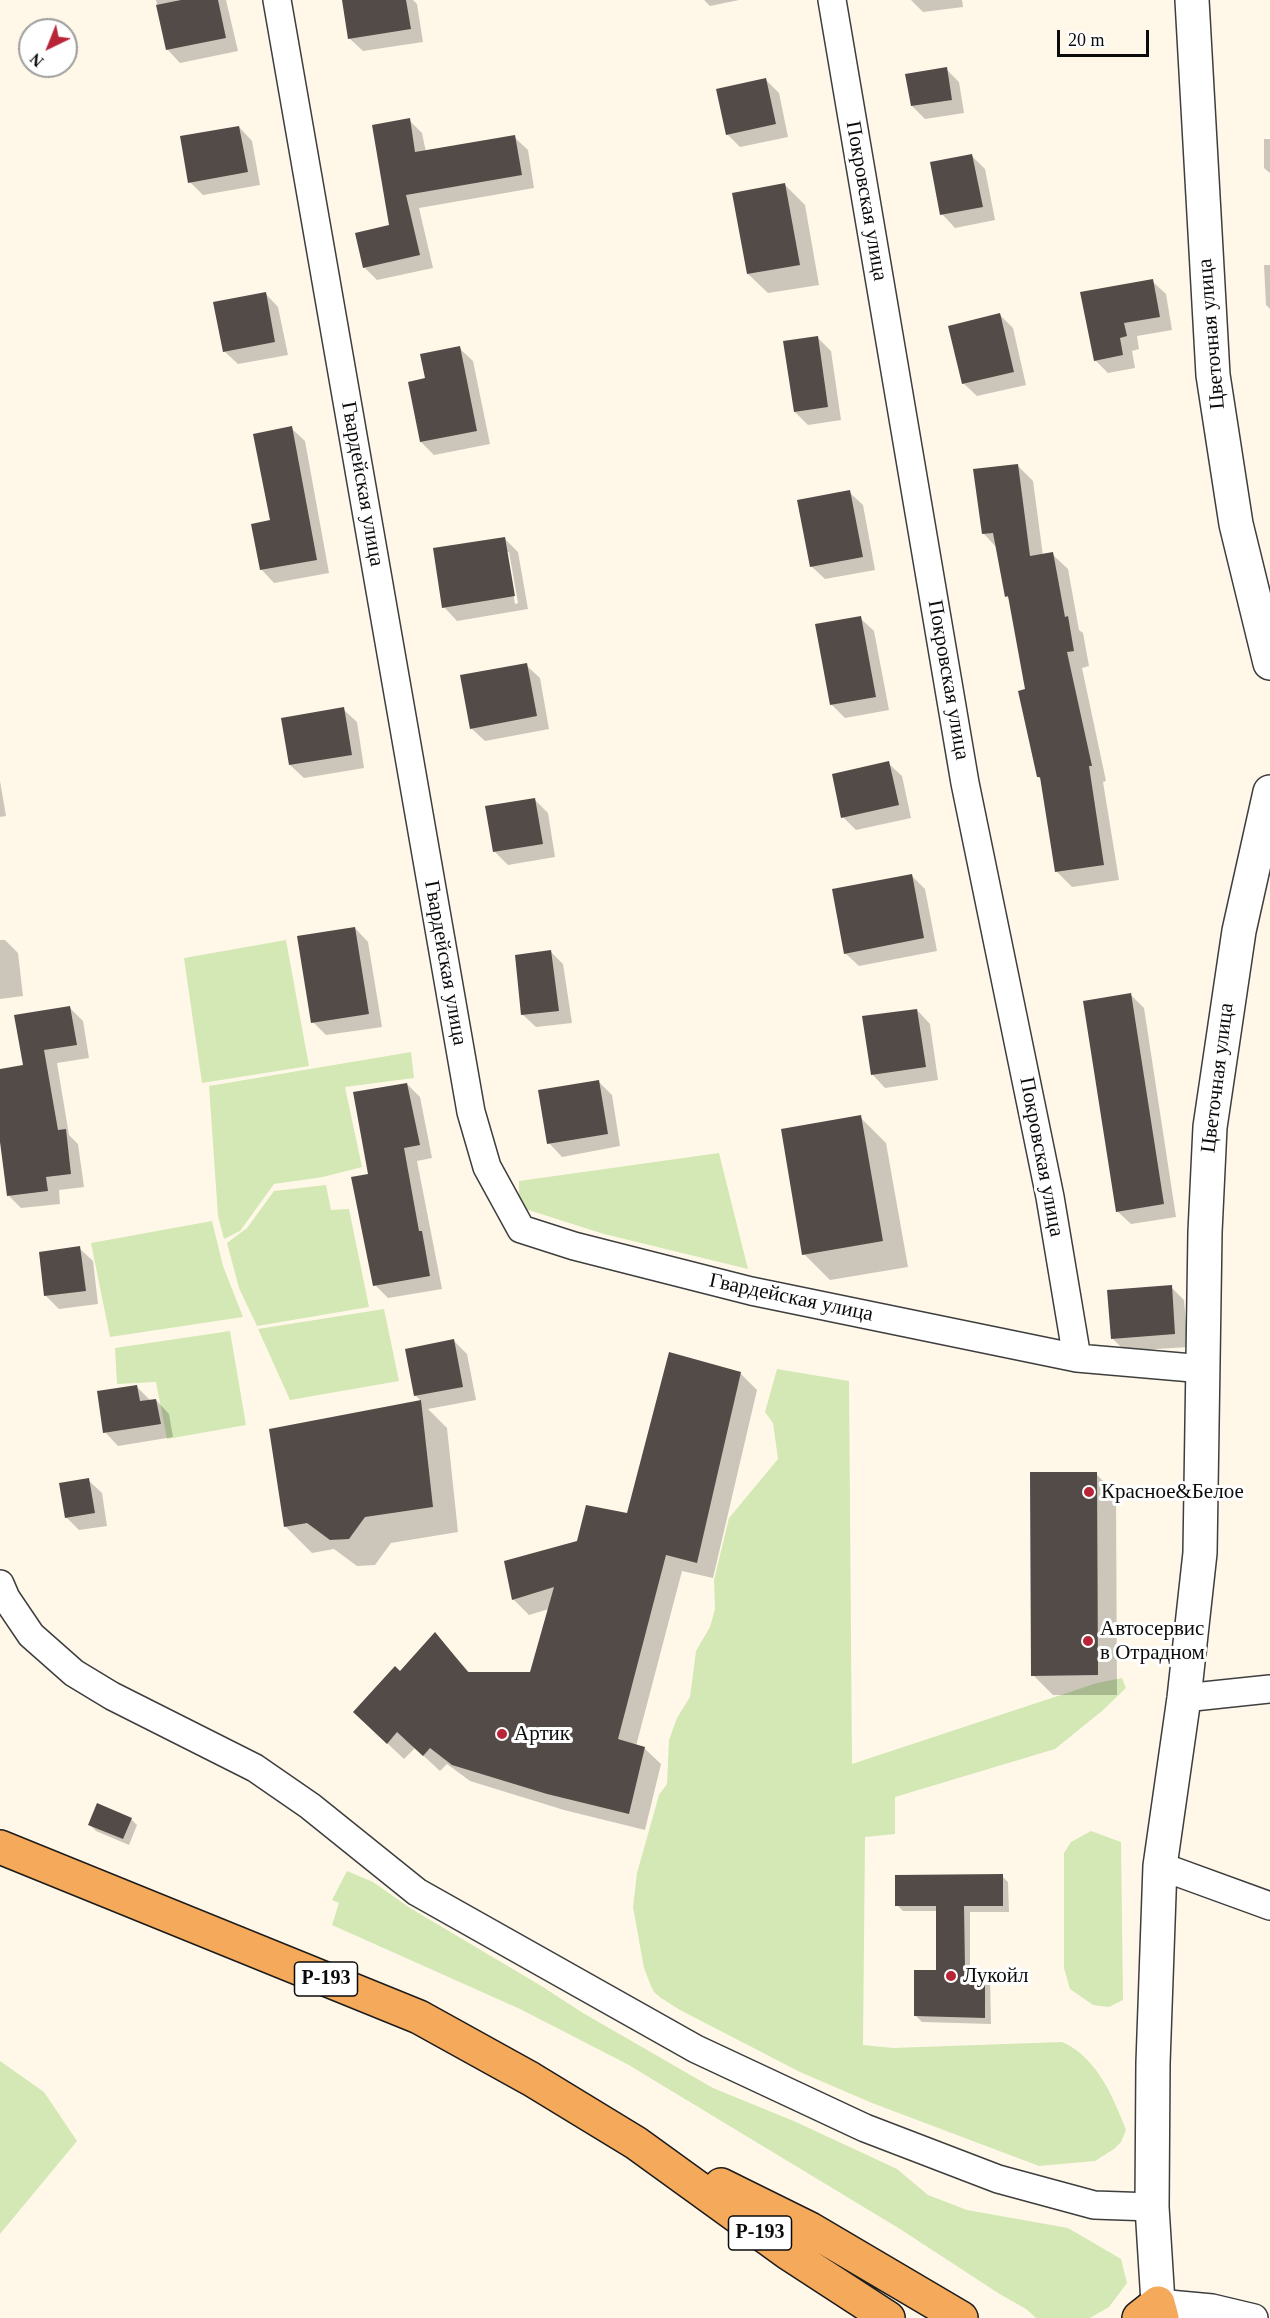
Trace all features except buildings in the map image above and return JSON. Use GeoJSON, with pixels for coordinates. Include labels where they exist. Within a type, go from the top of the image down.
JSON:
{"type":"FeatureCollection","features":[{"type":"Feature","properties":{"kind":"highway","name":"Р-193"},"geometry":{"type":"LineString","coordinates":[[0,1847],[418,2017],[531,2079],[636,2143],[788,2253],[888,2318]]}},
{"type":"Feature","properties":{"kind":"highway"},"geometry":{"type":"LineString","coordinates":[[636,2143],[810,2229],[961,2318]]}},
{"type":"Feature","properties":{"kind":"street","name":"Гвардейская улица"},"geometry":{"type":"LineString","coordinates":[[277,0],[471,1112],[488,1167],[521,1228],[574,1246],[751,1291],[1077,1358],[1204,1369]]}},
{"type":"Feature","properties":{"kind":"street","name":"Покровская улица"},"geometry":{"type":"LineString","coordinates":[[832,0],[965,783],[1050,1197],[1077,1358]]}},
{"type":"Feature","properties":{"kind":"street","name":"Цветочная улица"},"geometry":{"type":"LineString","coordinates":[[1192,0],[1213,375],[1236,524],[1270,663]]}},
{"type":"Feature","properties":{"kind":"street","name":"Цветочная улица"},"geometry":{"type":"LineString","coordinates":[[1153,2314],[1154,2063],[1160,1866],[1184,1698],[1200,1553],[1204,1232],[1210,1127],[1239,931],[1270,792]]}},
{"type":"Feature","properties":{"kind":"street"},"geometry":{"type":"LineString","coordinates":[[0,1584],[6,1598],[31,1635],[74,1673],[112,1696],[255,1768],[310,1806],[417,1892],[696,2049],[865,2128],[998,2179],[1094,2205],[1152,2207]]}},
{"type":"Feature","properties":{"kind":"street"},"geometry":{"type":"LineString","coordinates":[[1184,1698],[1270,1689]]}},
{"type":"Feature","properties":{"kind":"street"},"geometry":{"type":"LineString","coordinates":[[1160,1866],[1270,1906]]}},
{"type":"Feature","properties":{"kind":"street"},"geometry":{"type":"LineString","coordinates":[[1153,2314],[1212,2308],[1254,2318]]}},
{"type":"Feature","properties":{"kind":"green space"},"geometry":{"type":"Polygon","coordinates":[[[286,940],[309,1066],[202,1083],[184,958],[286,940]]]}},
{"type":"Feature","properties":{"kind":"green space"},"geometry":{"type":"Polygon","coordinates":[[[411,1052],[414,1078],[345,1087],[362,1167],[323,1177],[274,1184],[240,1231],[224,1239],[218,1216],[209,1086],[411,1052]]]}},
{"type":"Feature","properties":{"kind":"green space"},"geometry":{"type":"Polygon","coordinates":[[[719,1153],[748,1269],[604,1234],[519,1207],[519,1181],[719,1153]]]}},
{"type":"Feature","properties":{"kind":"green space"},"geometry":{"type":"Polygon","coordinates":[[[326,1185],[331,1210],[349,1209],[369,1307],[257,1326],[239,1288],[227,1243],[247,1228],[274,1191],[326,1185]]]}},
{"type":"Feature","properties":{"kind":"green space"},"geometry":{"type":"Polygon","coordinates":[[[212,1221],[223,1266],[243,1317],[110,1337],[91,1243],[212,1221]]]}},
{"type":"Feature","properties":{"kind":"green space"},"geometry":{"type":"Polygon","coordinates":[[[384,1309],[399,1381],[290,1400],[258,1329],[384,1309]]]}},
{"type":"Feature","properties":{"kind":"green space"},"geometry":{"type":"Polygon","coordinates":[[[230,1331],[246,1425],[167,1439],[156,1382],[117,1384],[115,1348],[230,1331]]]}},
{"type":"Feature","properties":{"kind":"green space"},"geometry":{"type":"Polygon","coordinates":[[[777,1369],[849,1381],[852,1764],[1097,1683],[1122,1678],[1126,1688],[1102,1711],[1055,1749],[895,1797],[895,1834],[865,1837],[863,2045],[893,2048],[1062,2042],[1085,2057],[1102,2079],[1126,2130],[1121,2142],[1114,2149],[1095,2161],[1039,2166],[872,2103],[800,2072],[680,2010],[661,1998],[651,1986],[644,1968],[633,1907],[637,1873],[659,1795],[667,1784],[669,1740],[677,1718],[690,1697],[696,1651],[710,1627],[715,1609],[714,1580],[729,1518],[778,1459],[773,1423],[765,1412],[777,1369]]]}},
{"type":"Feature","properties":{"kind":"green space"},"geometry":{"type":"Polygon","coordinates":[[[1091,1831],[1121,1842],[1123,2000],[1109,2007],[1093,2005],[1070,1989],[1064,1968],[1064,1853],[1071,1842],[1091,1831]]]}},
{"type":"Feature","properties":{"kind":"green space"},"geometry":{"type":"Polygon","coordinates":[[[347,1871],[373,1882],[410,1908],[583,2013],[713,2088],[796,2122],[897,2169],[928,2195],[967,2210],[1068,2228],[1121,2259],[1127,2283],[1109,2307],[1090,2318],[1036,2318],[1026,2309],[900,2229],[627,2064],[520,2009],[332,1925],[339,1903],[332,1900],[347,1871]]]}},
{"type":"Feature","properties":{"kind":"green space"},"geometry":{"type":"Polygon","coordinates":[[[0,2061],[44,2092],[77,2141],[0,2234],[0,2061]]]}},
{"type":"Feature","properties":{"kind":"place","name":"Красное&Белое"},"geometry":{"type":"Point","coordinates":[1089,1492]}},
{"type":"Feature","properties":{"kind":"place","name":"Автосервис в Отрадном"},"geometry":{"type":"Point","coordinates":[1088,1641]}},
{"type":"Feature","properties":{"kind":"place","name":"Артик"},"geometry":{"type":"Point","coordinates":[502,1734]}},
{"type":"Feature","properties":{"kind":"place","name":"Лукойл"},"geometry":{"type":"Point","coordinates":[951,1976]}}]}
